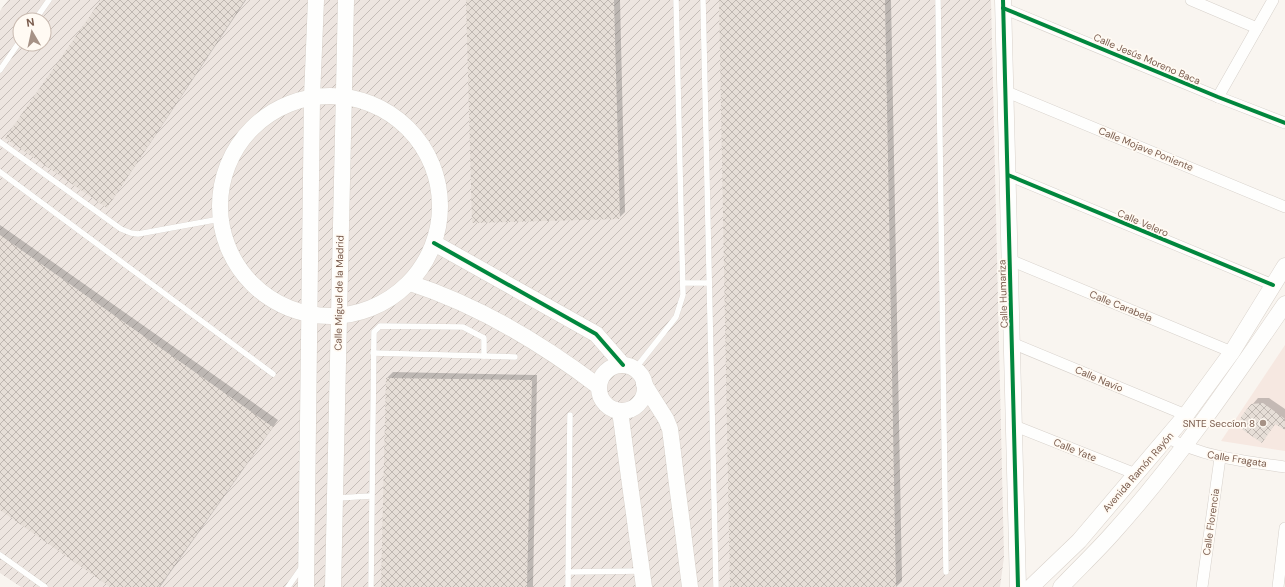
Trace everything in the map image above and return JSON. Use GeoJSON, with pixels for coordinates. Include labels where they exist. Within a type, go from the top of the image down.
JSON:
{"type":"FeatureCollection","features":[{"type":"Feature","properties":{"kind":"main road"},"geometry":{"type":"LineString","coordinates":[[306,587],[311,314],[312,97],[316,0]]}},
{"type":"Feature","properties":{"kind":"main road","name":"Calle Miguel de la Madrid"},"geometry":{"type":"LineString","coordinates":[[333,587],[346,0]]}},
{"type":"Feature","properties":{"kind":"main road","name":"Calle Humariza"},"geometry":{"type":"LineString","coordinates":[[1003,4],[1018,587]]}},
{"type":"Feature","properties":{"kind":"main road"},"geometry":{"type":"LineString","coordinates":[[343,96],[376,105],[404,123],[426,149],[438,180],[441,214],[434,243],[423,266],[410,282],[389,299],[365,310],[338,316],[311,314],[284,306],[266,295],[240,271],[227,246],[220,219],[220,191],[227,164],[241,140],[261,119],[285,105],[312,97],[343,96]]}},
{"type":"Feature","properties":{"kind":"main road"},"geometry":{"type":"LineString","coordinates":[[434,243],[596,334],[629,367],[639,373],[670,429],[690,587]]}},
{"type":"Feature","properties":{"kind":"main road","name":"Avenida Ramón Rayón"},"geometry":{"type":"LineString","coordinates":[[1031,587],[1079,541],[1168,438],[1232,352],[1285,266]]}},
{"type":"Feature","properties":{"kind":"main road"},"geometry":{"type":"LineString","coordinates":[[410,282],[467,304],[555,355],[598,386]]}},
{"type":"Feature","properties":{"kind":"main road","name":"Avenida Ramón Rayón"},"geometry":{"type":"LineString","coordinates":[[1061,587],[1112,534],[1184,446],[1237,375],[1285,304]]}},
{"type":"Feature","properties":{"kind":"main road"},"geometry":{"type":"LineString","coordinates":[[629,367],[618,365],[607,370],[600,380],[598,386],[600,398],[604,403],[614,410],[626,411],[636,406],[643,396],[644,384]]}},
{"type":"Feature","properties":{"kind":"main road"},"geometry":{"type":"LineString","coordinates":[[620,411],[644,587]]}},
{"type":"Feature","properties":{"kind":"street"},"geometry":{"type":"LineString","coordinates":[[1218,98],[1273,0]]}},
{"type":"Feature","properties":{"kind":"street"},"geometry":{"type":"LineString","coordinates":[[1194,1],[1257,28]]}},
{"type":"Feature","properties":{"kind":"street","name":"Calle Jesús Moreno Baca"},"geometry":{"type":"LineString","coordinates":[[1003,4],[1218,98],[1285,123]]}},
{"type":"Feature","properties":{"kind":"street","name":"Calle Mojave Poniente"},"geometry":{"type":"LineString","coordinates":[[1006,92],[1285,206]]}},
{"type":"Feature","properties":{"kind":"street","name":"Calle Velero"},"geometry":{"type":"LineString","coordinates":[[1008,175],[1273,285]]}},
{"type":"Feature","properties":{"kind":"street","name":"Calle Carabela"},"geometry":{"type":"LineString","coordinates":[[1010,260],[1232,352]]}},
{"type":"Feature","properties":{"kind":"street","name":"Calle Navío"},"geometry":{"type":"LineString","coordinates":[[1012,343],[1186,415]]}},
{"type":"Feature","properties":{"kind":"street","name":"Calle Yate"},"geometry":{"type":"LineString","coordinates":[[1015,426],[1136,474]]}},
{"type":"Feature","properties":{"kind":"street","name":"Calle Fragata"},"geometry":{"type":"LineString","coordinates":[[1168,438],[1184,446],[1220,458],[1285,467]]}},
{"type":"Feature","properties":{"kind":"street","name":"Calle Florencia"},"geometry":{"type":"LineString","coordinates":[[1202,587],[1220,458]]}},
{"type":"Feature","properties":{"kind":"street"},"geometry":{"type":"LineString","coordinates":[[1278,587],[1285,528]]}},
{"type":"Feature","properties":{"kind":"lane"},"geometry":{"type":"LineString","coordinates":[[41,12],[49,0]]}},
{"type":"Feature","properties":{"kind":"lane"},"geometry":{"type":"LineString","coordinates":[[629,367],[676,317],[683,295],[676,0]]}},
{"type":"Feature","properties":{"kind":"lane"},"geometry":{"type":"LineString","coordinates":[[703,0],[716,587]]}},
{"type":"Feature","properties":{"kind":"lane"},"geometry":{"type":"LineString","coordinates":[[938,0],[946,572]]}},
{"type":"Feature","properties":{"kind":"lane"},"geometry":{"type":"LineString","coordinates":[[0,70],[12,52]]}},
{"type":"Feature","properties":{"kind":"lane"},"geometry":{"type":"LineString","coordinates":[[0,142],[121,229],[131,233],[220,219]]}},
{"type":"Feature","properties":{"kind":"lane"},"geometry":{"type":"LineString","coordinates":[[0,172],[273,374]]}},
{"type":"Feature","properties":{"kind":"lane"},"geometry":{"type":"LineString","coordinates":[[683,282],[709,283]]}},
{"type":"Feature","properties":{"kind":"lane"},"geometry":{"type":"LineString","coordinates":[[371,587],[372,353],[374,332],[380,326],[463,327],[484,338],[484,356]]}},
{"type":"Feature","properties":{"kind":"lane"},"geometry":{"type":"LineString","coordinates":[[372,353],[515,357]]}},
{"type":"Feature","properties":{"kind":"lane"},"geometry":{"type":"LineString","coordinates":[[568,587],[570,415]]}},
{"type":"Feature","properties":{"kind":"lane"},"geometry":{"type":"LineString","coordinates":[[335,498],[371,496]]}},
{"type":"Feature","properties":{"kind":"lane"},"geometry":{"type":"LineString","coordinates":[[0,555],[45,587]]}},
{"type":"Feature","properties":{"kind":"lane"},"geometry":{"type":"LineString","coordinates":[[288,587],[307,560]]}},
{"type":"Feature","properties":{"kind":"lane"},"geometry":{"type":"LineString","coordinates":[[568,572],[642,571]]}},
{"type":"Feature","properties":{"kind":"shaded area"},"geometry":{"type":"Polygon","coordinates":[[[8,0],[991,0],[1004,557],[1000,587],[21,587],[0,573],[0,11],[8,0]]]}},
{"type":"Feature","properties":{"kind":"shaded area"},"geometry":{"type":"Polygon","coordinates":[[[1285,345],[1285,451],[1221,441],[1285,345]]]}},
{"type":"Feature","properties":{"kind":"building"},"geometry":{"type":"Polygon","coordinates":[[[101,0],[245,0],[107,208],[5,138],[101,0]]]}},
{"type":"Feature","properties":{"kind":"building"},"geometry":{"type":"Polygon","coordinates":[[[466,0],[614,0],[620,219],[472,223],[466,0]]]}},
{"type":"Feature","properties":{"kind":"building"},"geometry":{"type":"Polygon","coordinates":[[[719,0],[885,0],[896,587],[730,587],[719,0]]]}},
{"type":"Feature","properties":{"kind":"building"},"geometry":{"type":"Polygon","coordinates":[[[0,235],[273,427],[159,587],[110,587],[0,510],[0,235]]]}},
{"type":"Feature","properties":{"kind":"building"},"geometry":{"type":"Polygon","coordinates":[[[386,378],[532,380],[527,587],[381,587],[386,378]]]}},
{"type":"Feature","properties":{"kind":"building","name":"SNTE Seccíon 8"},"geometry":{"type":"Polygon","coordinates":[[[1263,403],[1285,419],[1285,430],[1275,424],[1262,443],[1243,430],[1240,423],[1241,417],[1251,404],[1263,403]]]}},
{"type":"Feature","properties":{"kind":"cycle path"},"geometry":{"type":"LineString","coordinates":[[1003,0],[1018,587]]}},
{"type":"Feature","properties":{"kind":"cycle path"},"geometry":{"type":"LineString","coordinates":[[1003,8],[1218,97],[1285,123]]}},
{"type":"Feature","properties":{"kind":"cycle path"},"geometry":{"type":"LineString","coordinates":[[1008,175],[1273,285]]}},
{"type":"Feature","properties":{"kind":"cycle path"},"geometry":{"type":"LineString","coordinates":[[434,243],[596,334],[623,365]]}},
{"type":"Feature","properties":{"kind":"place","name":"SNTE Seccíon 8"},"geometry":{"type":"Point","coordinates":[1263,423]}}]}
